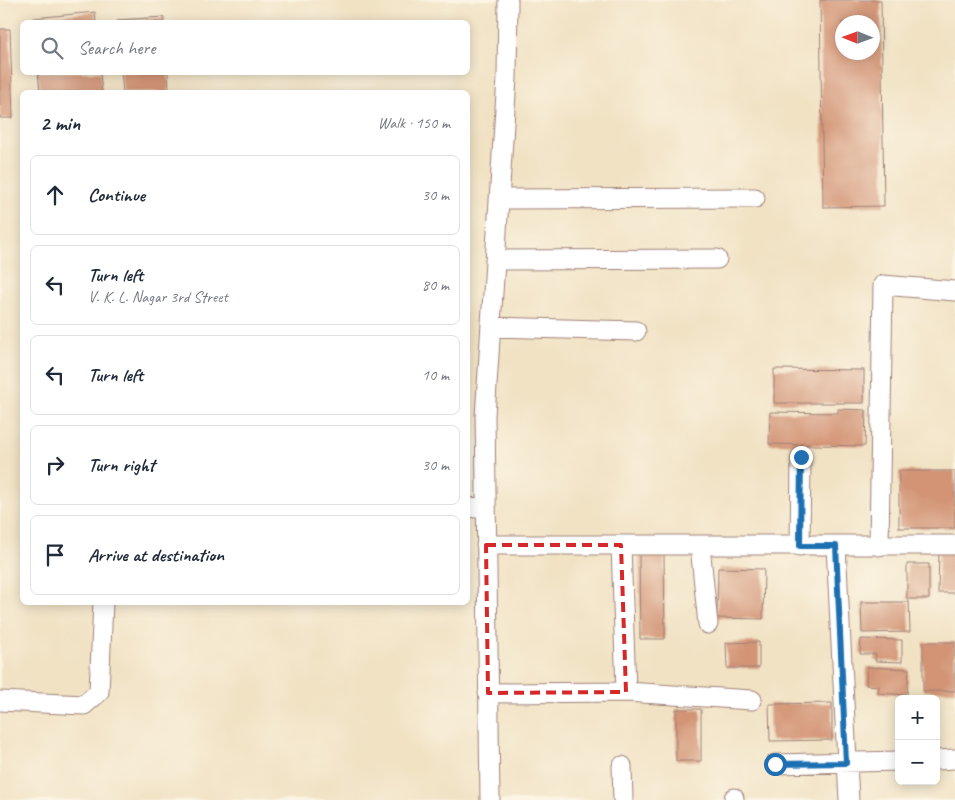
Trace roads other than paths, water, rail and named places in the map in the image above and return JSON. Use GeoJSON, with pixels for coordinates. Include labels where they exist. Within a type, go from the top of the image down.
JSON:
{"type":"FeatureCollection","features":[{"type":"Feature","properties":{"kind":"street"},"geometry":{"type":"LineString","coordinates":[[490,800],[485,416],[507,78],[508,0]]}},
{"type":"Feature","properties":{"kind":"street"},"geometry":{"type":"LineString","coordinates":[[499,199],[754,198]]}},
{"type":"Feature","properties":{"kind":"street"},"geometry":{"type":"LineString","coordinates":[[495,260],[717,259]]}},
{"type":"Feature","properties":{"kind":"street"},"geometry":{"type":"LineString","coordinates":[[879,546],[883,285],[955,291]]}},
{"type":"Feature","properties":{"kind":"street"},"geometry":{"type":"LineString","coordinates":[[491,327],[636,331]]}},
{"type":"Feature","properties":{"kind":"street"},"geometry":{"type":"LineString","coordinates":[[800,546],[801,457]]}},
{"type":"Feature","properties":{"kind":"street"},"geometry":{"type":"LineString","coordinates":[[470,507],[486,509]]}},
{"type":"Feature","properties":{"kind":"street"},"geometry":{"type":"LineString","coordinates":[[486,545],[955,545]]}},
{"type":"Feature","properties":{"kind":"street"},"geometry":{"type":"LineString","coordinates":[[621,546],[626,692]]}},
{"type":"Feature","properties":{"kind":"street"},"geometry":{"type":"LineString","coordinates":[[700,546],[708,624]]}},
{"type":"Feature","properties":{"kind":"street"},"geometry":{"type":"LineString","coordinates":[[836,546],[849,800]]}},
{"type":"Feature","properties":{"kind":"street"},"geometry":{"type":"LineString","coordinates":[[0,701],[84,705],[99,692],[103,605]]}},
{"type":"Feature","properties":{"kind":"street"},"geometry":{"type":"LineString","coordinates":[[488,693],[626,692],[752,700]]}},
{"type":"Feature","properties":{"kind":"street"},"geometry":{"type":"LineString","coordinates":[[940,760],[955,759]]}},
{"type":"Feature","properties":{"kind":"street"},"geometry":{"type":"LineString","coordinates":[[775,764],[895,761]]}},
{"type":"Feature","properties":{"kind":"street"},"geometry":{"type":"LineString","coordinates":[[622,766],[623,800]]}}]}
